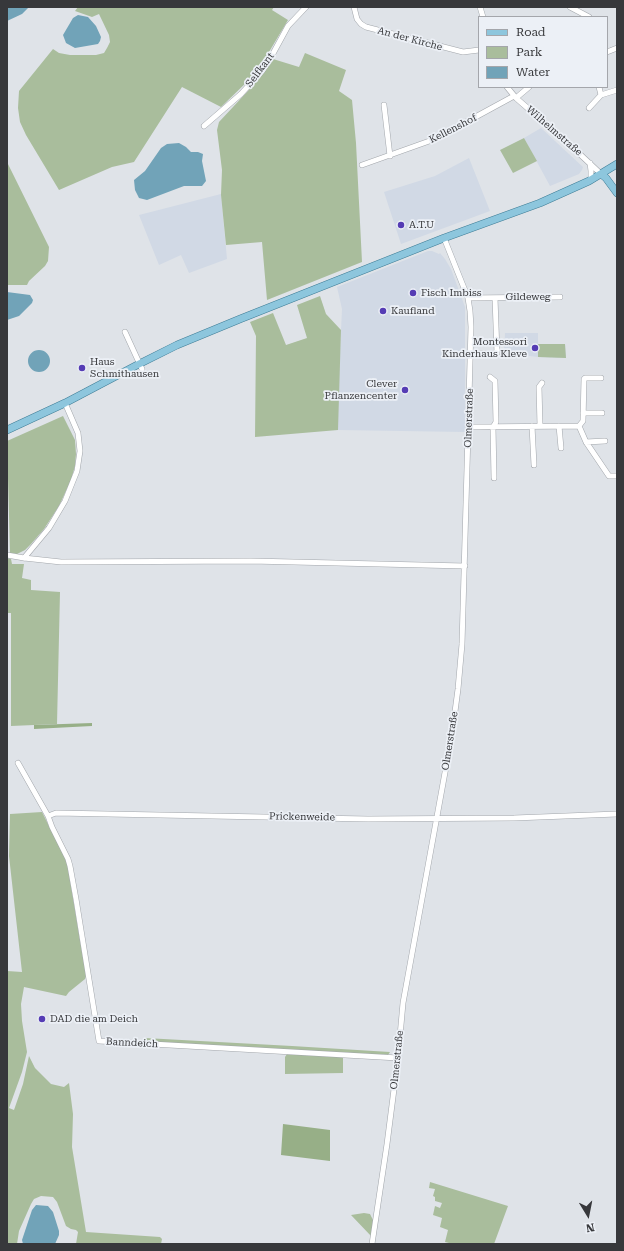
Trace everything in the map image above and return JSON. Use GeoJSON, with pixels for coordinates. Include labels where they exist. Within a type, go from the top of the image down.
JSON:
{"type":"FeatureCollection","features":[{"type":"Feature","properties":{"kind":"main road"},"geometry":{"type":"LineString","coordinates":[[7,430],[140,366],[177,345],[444,238],[540,203],[591,180],[617,164]]}},
{"type":"Feature","properties":{"kind":"main road"},"geometry":{"type":"LineString","coordinates":[[602,174],[617,193]]}},
{"type":"Feature","properties":{"kind":"street","name":"Selfkant"},"geometry":{"type":"LineString","coordinates":[[204,126],[241,94],[262,71],[288,26],[306,7]]}},
{"type":"Feature","properties":{"kind":"street","name":"An der Kirche"},"geometry":{"type":"LineString","coordinates":[[354,7],[357,19],[366,27],[463,52],[478,50]]}},
{"type":"Feature","properties":{"kind":"street"},"geometry":{"type":"LineString","coordinates":[[570,7],[587,16]]}},
{"type":"Feature","properties":{"kind":"street","name":"Wilhelmstraße"},"geometry":{"type":"LineString","coordinates":[[508,88],[515,97],[602,174]]}},
{"type":"Feature","properties":{"kind":"street","name":"Kellenshof"},"geometry":{"type":"LineString","coordinates":[[362,165],[435,139],[515,97],[528,88]]}},
{"type":"Feature","properties":{"kind":"street"},"geometry":{"type":"LineString","coordinates":[[598,88],[601,95]]}},
{"type":"Feature","properties":{"kind":"street"},"geometry":{"type":"LineString","coordinates":[[589,108],[601,95],[617,90]]}},
{"type":"Feature","properties":{"kind":"street"},"geometry":{"type":"LineString","coordinates":[[384,105],[390,156]]}},
{"type":"Feature","properties":{"kind":"street"},"geometry":{"type":"LineString","coordinates":[[590,162],[591,180]]}},
{"type":"Feature","properties":{"kind":"street","name":"Olmerstraße"},"geometry":{"type":"LineString","coordinates":[[372,1244],[376,1209],[387,1144],[398,1058],[403,1003],[458,689],[462,644],[471,327],[468,298],[444,238]]}},
{"type":"Feature","properties":{"kind":"street","name":"Gildeweg"},"geometry":{"type":"LineString","coordinates":[[468,298],[560,297]]}},
{"type":"Feature","properties":{"kind":"street","name":"Gildeweg"},"geometry":{"type":"LineString","coordinates":[[471,353],[497,353],[495,298]]}},
{"type":"Feature","properties":{"kind":"street"},"geometry":{"type":"LineString","coordinates":[[125,332],[140,366]]}},
{"type":"Feature","properties":{"kind":"street"},"geometry":{"type":"LineString","coordinates":[[490,377],[495,381],[496,422],[494,427],[494,478]]}},
{"type":"Feature","properties":{"kind":"street"},"geometry":{"type":"LineString","coordinates":[[579,426],[583,421],[584,379],[601,378]]}},
{"type":"Feature","properties":{"kind":"street"},"geometry":{"type":"LineString","coordinates":[[540,426],[539,388],[542,383]]}},
{"type":"Feature","properties":{"kind":"street"},"geometry":{"type":"LineString","coordinates":[[24,558],[49,528],[65,502],[77,471],[80,451],[78,433],[65,403]]}},
{"type":"Feature","properties":{"kind":"street"},"geometry":{"type":"LineString","coordinates":[[583,414],[602,413]]}},
{"type":"Feature","properties":{"kind":"street"},"geometry":{"type":"LineString","coordinates":[[532,426],[534,465]]}},
{"type":"Feature","properties":{"kind":"street"},"geometry":{"type":"LineString","coordinates":[[559,426],[561,448]]}},
{"type":"Feature","properties":{"kind":"street"},"geometry":{"type":"LineString","coordinates":[[468,427],[579,426]]}},
{"type":"Feature","properties":{"kind":"street"},"geometry":{"type":"LineString","coordinates":[[579,426],[586,442],[609,476],[617,476]]}},
{"type":"Feature","properties":{"kind":"street"},"geometry":{"type":"LineString","coordinates":[[586,442],[605,442]]}},
{"type":"Feature","properties":{"kind":"street"},"geometry":{"type":"LineString","coordinates":[[7,555],[61,562],[251,561],[465,566]]}},
{"type":"Feature","properties":{"kind":"street"},"geometry":{"type":"LineString","coordinates":[[18,763],[48,816]]}},
{"type":"Feature","properties":{"kind":"street","name":"Prickenweide"},"geometry":{"type":"LineString","coordinates":[[48,816],[56,813],[436,819],[617,814]]}},
{"type":"Feature","properties":{"kind":"street","name":"Banndeich"},"geometry":{"type":"LineString","coordinates":[[48,816],[70,866],[99,1041],[398,1058]]}},
{"type":"Feature","properties":{"kind":"shaded area"},"geometry":{"type":"Polygon","coordinates":[[[541,128],[583,167],[579,174],[550,186],[524,138],[541,128]]]}},
{"type":"Feature","properties":{"kind":"shaded area"},"geometry":{"type":"Polygon","coordinates":[[[469,158],[490,211],[401,244],[384,192],[435,176],[469,158]]]}},
{"type":"Feature","properties":{"kind":"shaded area"},"geometry":{"type":"Polygon","coordinates":[[[221,194],[227,259],[189,273],[181,255],[159,265],[139,215],[221,194]]]}},
{"type":"Feature","properties":{"kind":"shaded area"},"geometry":{"type":"Polygon","coordinates":[[[428,251],[440,253],[445,259],[451,269],[465,307],[465,432],[338,430],[342,309],[337,287],[428,251]]]}},
{"type":"Feature","properties":{"kind":"shaded area","name":"Montessori Kinderhaus Kleve"},"geometry":{"type":"Polygon","coordinates":[[[505,333],[538,333],[538,344],[565,344],[566,358],[538,357],[504,353],[505,333]]]}},
{"type":"Feature","properties":{"kind":"green space"},"geometry":{"type":"Polygon","coordinates":[[[78,7],[274,7],[272,10],[288,20],[266,57],[251,78],[221,107],[182,87],[134,162],[112,167],[59,190],[26,135],[20,122],[18,108],[19,91],[53,49],[59,53],[70,55],[96,55],[104,53],[110,42],[109,35],[99,14],[92,17],[75,11],[78,7]]]}},
{"type":"Feature","properties":{"kind":"green space"},"geometry":{"type":"Polygon","coordinates":[[[305,53],[346,70],[339,91],[352,100],[356,143],[362,262],[267,300],[262,242],[226,245],[221,195],[222,170],[217,130],[219,122],[261,76],[273,59],[299,67],[305,53]]]}},
{"type":"Feature","properties":{"kind":"green space"},"geometry":{"type":"Polygon","coordinates":[[[524,138],[537,161],[513,173],[500,150],[524,138]]]}},
{"type":"Feature","properties":{"kind":"green space"},"geometry":{"type":"Polygon","coordinates":[[[7,162],[49,247],[48,261],[27,285],[7,285],[7,162]]]}},
{"type":"Feature","properties":{"kind":"green space"},"geometry":{"type":"Polygon","coordinates":[[[320,296],[326,314],[341,330],[338,430],[255,437],[256,336],[250,322],[273,313],[286,345],[307,338],[297,305],[320,296]]]}},
{"type":"Feature","properties":{"kind":"green space"},"geometry":{"type":"Polygon","coordinates":[[[538,344],[565,344],[566,358],[538,357],[538,344]]]}},
{"type":"Feature","properties":{"kind":"green space"},"geometry":{"type":"Polygon","coordinates":[[[63,416],[75,440],[75,466],[71,480],[59,506],[44,529],[25,550],[17,554],[10,553],[7,441],[63,416]]]}},
{"type":"Feature","properties":{"kind":"green space"},"geometry":{"type":"Polygon","coordinates":[[[7,558],[11,559],[12,564],[24,564],[22,578],[31,580],[31,590],[60,592],[57,724],[11,726],[11,613],[7,613],[7,558]]]}},
{"type":"Feature","properties":{"kind":"green space"},"geometry":{"type":"Polygon","coordinates":[[[92,723],[92,726],[34,729],[34,725],[92,723]]]}},
{"type":"Feature","properties":{"kind":"green space"},"geometry":{"type":"Polygon","coordinates":[[[42,812],[67,862],[86,976],[85,979],[66,996],[24,987],[21,1004],[27,1052],[22,1072],[9,1108],[14,1110],[23,1084],[29,1056],[35,1068],[51,1084],[64,1087],[69,1083],[73,1114],[72,1147],[86,1232],[160,1237],[162,1239],[161,1244],[76,1244],[78,1232],[66,1226],[57,1202],[53,1197],[41,1196],[34,1199],[31,1204],[19,1231],[17,1244],[7,1244],[7,971],[22,972],[9,856],[10,814],[42,812]]]}},
{"type":"Feature","properties":{"kind":"green space"},"geometry":{"type":"Polygon","coordinates":[[[145,1038],[390,1052],[388,1055],[144,1042],[145,1038]]]}},
{"type":"Feature","properties":{"kind":"green space"},"geometry":{"type":"Polygon","coordinates":[[[287,1054],[343,1057],[343,1073],[285,1074],[285,1057],[287,1054]]]}},
{"type":"Feature","properties":{"kind":"green space"},"geometry":{"type":"Polygon","coordinates":[[[283,1124],[330,1130],[330,1161],[281,1155],[283,1124]]]}},
{"type":"Feature","properties":{"kind":"green space"},"geometry":{"type":"Polygon","coordinates":[[[430,1182],[508,1206],[494,1244],[453,1244],[445,1242],[448,1230],[440,1227],[442,1218],[433,1215],[435,1206],[440,1208],[442,1203],[435,1201],[435,1197],[433,1196],[435,1189],[429,1188],[430,1182]]]}},
{"type":"Feature","properties":{"kind":"green space"},"geometry":{"type":"Polygon","coordinates":[[[364,1213],[370,1214],[373,1220],[371,1236],[351,1215],[364,1213]]]}},
{"type":"Feature","properties":{"kind":"water"},"geometry":{"type":"Polygon","coordinates":[[[7,7],[29,7],[22,14],[7,21],[7,7]]]}},
{"type":"Feature","properties":{"kind":"water"},"geometry":{"type":"Polygon","coordinates":[[[78,15],[88,17],[96,26],[101,37],[98,44],[75,48],[66,43],[63,35],[73,18],[78,15]]]}},
{"type":"Feature","properties":{"kind":"water"},"geometry":{"type":"Polygon","coordinates":[[[179,143],[191,152],[203,154],[202,161],[206,181],[202,186],[184,186],[147,200],[139,198],[135,190],[134,180],[145,171],[161,148],[167,144],[179,143]]]}},
{"type":"Feature","properties":{"kind":"water"},"geometry":{"type":"Polygon","coordinates":[[[7,292],[30,295],[33,300],[32,303],[19,316],[7,320],[7,292]]]}},
{"type":"Feature","properties":{"kind":"water"},"geometry":{"type":"Polygon","coordinates":[[[39,350],[47,353],[50,361],[47,369],[39,372],[31,369],[28,361],[31,353],[39,350]]]}},
{"type":"Feature","properties":{"kind":"water"},"geometry":{"type":"Polygon","coordinates":[[[36,1205],[48,1206],[53,1212],[59,1231],[55,1244],[23,1244],[22,1240],[32,1210],[36,1205]]]}},
{"type":"Feature","properties":{"kind":"place","name":"A.T.U"},"geometry":{"type":"Point","coordinates":[401,225]}},
{"type":"Feature","properties":{"kind":"place","name":"Fisch Imbiss"},"geometry":{"type":"Point","coordinates":[413,293]}},
{"type":"Feature","properties":{"kind":"place","name":"Kaufland"},"geometry":{"type":"Point","coordinates":[383,311]}},
{"type":"Feature","properties":{"kind":"place","name":"Montessori Kinderhaus Kleve"},"geometry":{"type":"Point","coordinates":[535,348]}},
{"type":"Feature","properties":{"kind":"place","name":"Haus Schmithausen"},"geometry":{"type":"Point","coordinates":[82,368]}},
{"type":"Feature","properties":{"kind":"place","name":"Clever Pflanzencenter"},"geometry":{"type":"Point","coordinates":[405,390]}},
{"type":"Feature","properties":{"kind":"place","name":"DAD die am Deich"},"geometry":{"type":"Point","coordinates":[42,1019]}}]}
